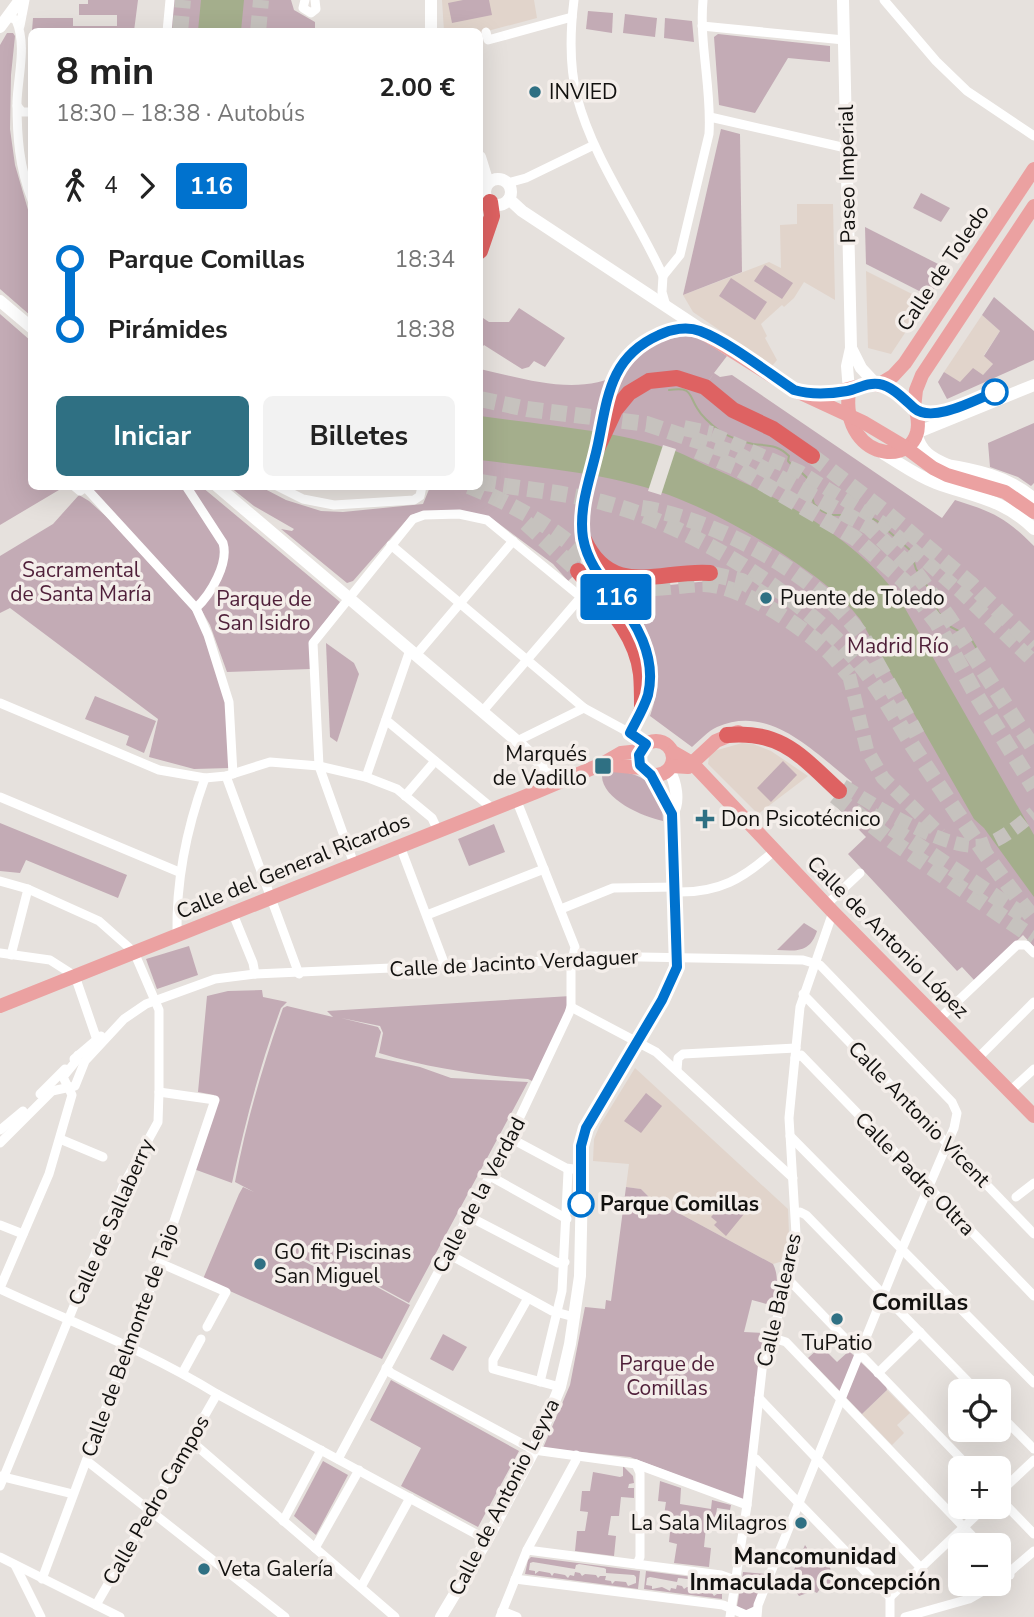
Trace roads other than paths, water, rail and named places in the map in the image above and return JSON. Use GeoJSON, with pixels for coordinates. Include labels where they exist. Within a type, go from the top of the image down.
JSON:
{"type":"FeatureCollection","features":[{"type":"Feature","properties":{"kind":"highway"},"geometry":{"type":"LineString","coordinates":[[483,242],[492,216],[490,202]]}},
{"type":"Feature","properties":{"kind":"highway"},"geometry":{"type":"LineString","coordinates":[[597,449],[615,410],[629,393],[649,381],[677,377],[705,387],[733,410],[773,429],[812,456]]}},
{"type":"Feature","properties":{"kind":"highway"},"geometry":{"type":"LineString","coordinates":[[583,532],[597,560],[622,576],[649,578],[710,573]]}},
{"type":"Feature","properties":{"kind":"highway"},"geometry":{"type":"LineString","coordinates":[[578,571],[618,618],[628,635],[641,673],[642,707]]}},
{"type":"Feature","properties":{"kind":"highway"},"geometry":{"type":"LineString","coordinates":[[727,735],[764,735],[783,743],[839,791]]}},
{"type":"Feature","properties":{"kind":"main road"},"geometry":{"type":"LineString","coordinates":[[3,19],[22,0]]}},
{"type":"Feature","properties":{"kind":"main road"},"geometry":{"type":"LineString","coordinates":[[431,0],[431,28]]}},
{"type":"Feature","properties":{"kind":"main road","name":"Paseo Imperial"},"geometry":{"type":"LineString","coordinates":[[843,0],[851,348],[847,366],[849,391]]}},
{"type":"Feature","properties":{"kind":"main road"},"geometry":{"type":"LineString","coordinates":[[483,163],[522,211],[794,390],[850,415],[947,475],[1005,492],[1034,512]]}},
{"type":"Feature","properties":{"kind":"main road","name":"Calle de Toledo"},"geometry":{"type":"LineString","coordinates":[[878,384],[893,376],[905,363],[1034,169]]}},
{"type":"Feature","properties":{"kind":"main road"},"geometry":{"type":"LineString","coordinates":[[502,187],[502,204],[490,202],[485,195],[502,187]]}},
{"type":"Feature","properties":{"kind":"main road","name":"Calle de Toledo"},"geometry":{"type":"LineString","coordinates":[[916,433],[916,390],[922,375],[1034,206]]}},
{"type":"Feature","properties":{"kind":"main road"},"geometry":{"type":"LineString","coordinates":[[0,301],[28,325]]}},
{"type":"Feature","properties":{"kind":"main road"},"geometry":{"type":"LineString","coordinates":[[643,748],[630,733],[649,686],[649,661],[639,629],[596,572],[583,532],[587,486],[612,384],[629,354],[640,343],[663,332],[690,329],[714,338]]}},
{"type":"Feature","properties":{"kind":"main road"},"geometry":{"type":"LineString","coordinates":[[851,348],[861,368],[878,384],[890,388],[915,410],[934,413],[950,411],[1034,376]]}},
{"type":"Feature","properties":{"kind":"main road","name":"Paseo Imperial"},"geometry":{"type":"LineString","coordinates":[[830,392],[847,366]]}},
{"type":"Feature","properties":{"kind":"main road"},"geometry":{"type":"LineString","coordinates":[[794,390],[807,394],[849,391],[878,384]]}},
{"type":"Feature","properties":{"kind":"main road"},"geometry":{"type":"LineString","coordinates":[[884,454],[897,453],[916,433],[1034,384]]}},
{"type":"Feature","properties":{"kind":"main road"},"geometry":{"type":"LineString","coordinates":[[849,391],[853,429],[865,441],[929,480],[997,502],[1019,515],[1034,529]]}},
{"type":"Feature","properties":{"kind":"main road"},"geometry":{"type":"LineString","coordinates":[[916,433],[923,451],[948,465]]}},
{"type":"Feature","properties":{"kind":"main road"},"geometry":{"type":"LineString","coordinates":[[926,462],[995,476],[1034,499]]}},
{"type":"Feature","properties":{"kind":"main road"},"geometry":{"type":"LineString","coordinates":[[222,490],[517,741],[546,768],[553,785]]}},
{"type":"Feature","properties":{"kind":"main road"},"geometry":{"type":"LineString","coordinates":[[692,763],[709,745],[727,735]]}},
{"type":"Feature","properties":{"kind":"main road"},"geometry":{"type":"LineString","coordinates":[[652,741],[662,741],[671,764],[660,775],[647,771],[639,759],[643,748],[652,741]]}},
{"type":"Feature","properties":{"kind":"main road","name":"Calle del General Ricardos"},"geometry":{"type":"LineString","coordinates":[[0,1006],[553,785],[621,753],[643,748]]}},
{"type":"Feature","properties":{"kind":"main road","name":"Calle de Antonio López"},"geometry":{"type":"LineString","coordinates":[[671,764],[692,763],[830,909],[1034,1116]]}},
{"type":"Feature","properties":{"kind":"main road","name":"Calle del General Ricardos"},"geometry":{"type":"LineString","coordinates":[[602,764],[647,771]]}},
{"type":"Feature","properties":{"kind":"main road","name":"Calle de Antonio López"},"geometry":{"type":"LineString","coordinates":[[671,764],[713,787]]}},
{"type":"Feature","properties":{"kind":"main road","name":"Calle de Antonio Leyva"},"geometry":{"type":"LineString","coordinates":[[671,764],[675,780],[675,809],[672,814]]}},
{"type":"Feature","properties":{"kind":"main road","name":"Calle de Antonio Leyva"},"geometry":{"type":"LineString","coordinates":[[441,1617],[487,1540],[534,1450],[561,1387],[580,1276],[576,1169],[581,1146],[586,1128],[637,1043],[677,967],[672,814],[647,771]]}},
{"type":"Feature","properties":{"kind":"street"},"geometry":{"type":"LineString","coordinates":[[22,0],[22,112],[19,153],[28,187]]}},
{"type":"Feature","properties":{"kind":"street"},"geometry":{"type":"LineString","coordinates":[[167,28],[170,0]]}},
{"type":"Feature","properties":{"kind":"street"},"geometry":{"type":"LineString","coordinates":[[305,0],[302,6],[306,12],[313,12],[318,2]]}},
{"type":"Feature","properties":{"kind":"street"},"geometry":{"type":"LineString","coordinates":[[574,0],[571,59],[577,96],[594,145],[663,276],[666,307]]}},
{"type":"Feature","properties":{"kind":"street"},"geometry":{"type":"LineString","coordinates":[[663,276],[680,255],[707,145],[710,117],[702,26],[703,0]]}},
{"type":"Feature","properties":{"kind":"street"},"geometry":{"type":"LineString","coordinates":[[884,0],[936,61],[967,91],[1034,136]]}},
{"type":"Feature","properties":{"kind":"street"},"geometry":{"type":"LineString","coordinates":[[486,32],[488,40],[572,17]]}},
{"type":"Feature","properties":{"kind":"street"},"geometry":{"type":"LineString","coordinates":[[3,19],[16,20],[20,28]]}},
{"type":"Feature","properties":{"kind":"street"},"geometry":{"type":"LineString","coordinates":[[702,26],[844,40]]}},
{"type":"Feature","properties":{"kind":"street"},"geometry":{"type":"LineString","coordinates":[[710,117],[846,148]]}},
{"type":"Feature","properties":{"kind":"street"},"geometry":{"type":"LineString","coordinates":[[502,187],[594,145]]}},
{"type":"Feature","properties":{"kind":"street"},"geometry":{"type":"LineString","coordinates":[[657,264],[670,265]]}},
{"type":"Feature","properties":{"kind":"street"},"geometry":{"type":"LineString","coordinates":[[650,296],[663,287]]}},
{"type":"Feature","properties":{"kind":"street"},"geometry":{"type":"LineString","coordinates":[[90,490],[196,608],[208,635],[229,702],[229,775],[270,898],[299,974]]}},
{"type":"Feature","properties":{"kind":"street"},"geometry":{"type":"LineString","coordinates":[[189,490],[226,551],[220,569],[203,601],[196,608]]}},
{"type":"Feature","properties":{"kind":"street"},"geometry":{"type":"LineString","coordinates":[[284,490],[303,499],[334,505],[414,500],[421,490]]}},
{"type":"Feature","properties":{"kind":"street"},"geometry":{"type":"LineString","coordinates":[[354,864],[319,766],[313,643],[413,519],[424,515],[459,514],[487,520],[581,597],[482,712]]}},
{"type":"Feature","properties":{"kind":"street"},"geometry":{"type":"LineString","coordinates":[[366,777],[413,653],[513,541]]}},
{"type":"Feature","properties":{"kind":"street"},"geometry":{"type":"LineString","coordinates":[[391,545],[584,708],[630,733]]}},
{"type":"Feature","properties":{"kind":"street"},"geometry":{"type":"LineString","coordinates":[[0,703],[159,770],[205,778],[229,775],[270,762],[319,766],[366,777],[397,789],[432,818],[438,831]]}},
{"type":"Feature","properties":{"kind":"street"},"geometry":{"type":"LineString","coordinates":[[517,741],[584,708]]}},
{"type":"Feature","properties":{"kind":"street"},"geometry":{"type":"LineString","coordinates":[[386,720],[493,809]]}},
{"type":"Feature","properties":{"kind":"street"},"geometry":{"type":"LineString","coordinates":[[405,796],[435,761]]}},
{"type":"Feature","properties":{"kind":"street"},"geometry":{"type":"LineString","coordinates":[[177,934],[179,872],[188,828],[205,778]]}},
{"type":"Feature","properties":{"kind":"street"},"geometry":{"type":"LineString","coordinates":[[0,797],[179,872]]}},
{"type":"Feature","properties":{"kind":"street","name":"Calle de la Verdad"},"geometry":{"type":"LineString","coordinates":[[338,1459],[510,1138],[571,1007],[575,947],[516,799]]}},
{"type":"Feature","properties":{"kind":"street"},"geometry":{"type":"LineString","coordinates":[[400,846],[445,965]]}},
{"type":"Feature","properties":{"kind":"street"},"geometry":{"type":"LineString","coordinates":[[561,909],[613,888],[705,891],[726,885],[754,869],[774,851]]}},
{"type":"Feature","properties":{"kind":"street"},"geometry":{"type":"LineString","coordinates":[[426,915],[544,869]]}},
{"type":"Feature","properties":{"kind":"street"},"geometry":{"type":"LineString","coordinates":[[830,909],[860,873]]}},
{"type":"Feature","properties":{"kind":"street"},"geometry":{"type":"LineString","coordinates":[[0,881],[29,890],[99,921],[134,952]]}},
{"type":"Feature","properties":{"kind":"street"},"geometry":{"type":"LineString","coordinates":[[10,955],[29,890]]}},
{"type":"Feature","properties":{"kind":"street","name":"Calle Baleares"},"geometry":{"type":"LineString","coordinates":[[731,1612],[753,1458],[763,1361],[787,1278],[796,1234],[790,1135],[795,1053],[803,994],[830,909]]}},
{"type":"Feature","properties":{"kind":"street"},"geometry":{"type":"LineString","coordinates":[[233,914],[253,963],[255,975]]}},
{"type":"Feature","properties":{"kind":"street"},"geometry":{"type":"LineString","coordinates":[[940,1018],[1017,945],[1026,945],[1034,953]]}},
{"type":"Feature","properties":{"kind":"street","name":"Calle de Sallaberry"},"geometry":{"type":"LineString","coordinates":[[1,1480],[124,1184],[158,1122],[159,1010],[134,952]]}},
{"type":"Feature","properties":{"kind":"street"},"geometry":{"type":"LineString","coordinates":[[0,953],[50,960],[75,976],[97,1040]]}},
{"type":"Feature","properties":{"kind":"street","name":"Calle de Jacinto Verdaguer"},"geometry":{"type":"LineString","coordinates":[[154,1000],[215,979],[255,975],[573,960],[586,957],[814,962]]}},
{"type":"Feature","properties":{"kind":"street"},"geometry":{"type":"LineString","coordinates":[[515,1579],[718,1604],[731,1612],[757,1614],[799,1503],[954,1128],[957,1113],[943,1092],[821,965],[814,962]]}},
{"type":"Feature","properties":{"kind":"street","name":"Calle Antonio Vicent"},"geometry":{"type":"LineString","coordinates":[[803,994],[1034,1234]]}},
{"type":"Feature","properties":{"kind":"street"},"geometry":{"type":"LineString","coordinates":[[154,1000],[144,999],[121,1016],[63,1077],[72,1095],[60,1139],[49,1174],[0,1289],[128,1345],[183,1373],[487,1540]]}},
{"type":"Feature","properties":{"kind":"street"},"geometry":{"type":"LineString","coordinates":[[0,1130],[17,1118],[124,1019],[154,1000]]}},
{"type":"Feature","properties":{"kind":"street"},"geometry":{"type":"LineString","coordinates":[[978,1058],[1034,1002]]}},
{"type":"Feature","properties":{"kind":"street"},"geometry":{"type":"LineString","coordinates":[[571,1007],[656,1052],[793,1178]]}},
{"type":"Feature","properties":{"kind":"street"},"geometry":{"type":"LineString","coordinates":[[656,1052],[795,1053]]}},
{"type":"Feature","properties":{"kind":"street","name":"Calle Padre Oltra"},"geometry":{"type":"LineString","coordinates":[[795,1053],[800,1055],[1034,1296]]}},
{"type":"Feature","properties":{"kind":"street"},"geometry":{"type":"LineString","coordinates":[[677,1070],[678,1058],[683,1054]]}},
{"type":"Feature","properties":{"kind":"street"},"geometry":{"type":"LineString","coordinates":[[1010,1091],[1034,1069]]}},
{"type":"Feature","properties":{"kind":"street"},"geometry":{"type":"LineString","coordinates":[[0,1143],[52,1091],[69,1087]]}},
{"type":"Feature","properties":{"kind":"street","name":"Calle de Belmonte de Tajo"},"geometry":{"type":"LineString","coordinates":[[43,1579],[160,1263],[215,1100],[159,1092]]}},
{"type":"Feature","properties":{"kind":"street"},"geometry":{"type":"LineString","coordinates":[[790,1135],[902,1249],[1029,1371],[1034,1383]]}},
{"type":"Feature","properties":{"kind":"street"},"geometry":{"type":"LineString","coordinates":[[510,1138],[576,1169]]}},
{"type":"Feature","properties":{"kind":"street"},"geometry":{"type":"LineString","coordinates":[[60,1139],[103,1157]]}},
{"type":"Feature","properties":{"kind":"street","name":"Calle de Antonio Leyva"},"geometry":{"type":"LineString","coordinates":[[540,1382],[558,1313],[565,1262],[568,1172],[576,1169]]}},
{"type":"Feature","properties":{"kind":"street"},"geometry":{"type":"LineString","coordinates":[[490,1176],[567,1219]]}},
{"type":"Feature","properties":{"kind":"street"},"geometry":{"type":"LineString","coordinates":[[1016,1198],[1034,1183]]}},
{"type":"Feature","properties":{"kind":"street"},"geometry":{"type":"LineString","coordinates":[[796,1214],[800,1212],[806,1215],[965,1379]]}},
{"type":"Feature","properties":{"kind":"street"},"geometry":{"type":"LineString","coordinates":[[468,1216],[558,1263],[565,1262]]}},
{"type":"Feature","properties":{"kind":"street"},"geometry":{"type":"LineString","coordinates":[[0,1226],[23,1234]]}},
{"type":"Feature","properties":{"kind":"street"},"geometry":{"type":"LineString","coordinates":[[450,1251],[452,1256],[528,1298],[558,1313],[574,1317]]}},
{"type":"Feature","properties":{"kind":"street"},"geometry":{"type":"LineString","coordinates":[[160,1263],[226,1292],[207,1327]]}},
{"type":"Feature","properties":{"kind":"street"},"geometry":{"type":"LineString","coordinates":[[787,1278],[959,1456]]}},
{"type":"Feature","properties":{"kind":"street"},"geometry":{"type":"LineString","coordinates":[[528,1298],[493,1360],[492,1367],[496,1371],[561,1387]]}},
{"type":"Feature","properties":{"kind":"street"},"geometry":{"type":"LineString","coordinates":[[878,1373],[920,1332]]}},
{"type":"Feature","properties":{"kind":"street"},"geometry":{"type":"LineString","coordinates":[[770,1338],[786,1342],[970,1533]]}},
{"type":"Feature","properties":{"kind":"street"},"geometry":{"type":"LineString","coordinates":[[183,1373],[201,1339]]}},
{"type":"Feature","properties":{"kind":"street"},"geometry":{"type":"LineString","coordinates":[[386,1368],[390,1373],[534,1450],[636,1464],[747,1505]]}},
{"type":"Feature","properties":{"kind":"street","name":"Calle Pedro Campos"},"geometry":{"type":"LineString","coordinates":[[96,1605],[217,1394]]}},
{"type":"Feature","properties":{"kind":"street"},"geometry":{"type":"LineString","coordinates":[[759,1398],[921,1568]]}},
{"type":"Feature","properties":{"kind":"street"},"geometry":{"type":"LineString","coordinates":[[1011,1426],[1034,1449]]}},
{"type":"Feature","properties":{"kind":"street"},"geometry":{"type":"LineString","coordinates":[[191,1441],[395,1617]]}},
{"type":"Feature","properties":{"kind":"street"},"geometry":{"type":"LineString","coordinates":[[283,1521],[321,1450]]}},
{"type":"Feature","properties":{"kind":"street"},"geometry":{"type":"LineString","coordinates":[[517,1617],[501,1614],[527,1550],[576,1460],[576,1455]]}},
{"type":"Feature","properties":{"kind":"street"},"geometry":{"type":"LineString","coordinates":[[753,1458],[890,1597],[890,1617]]}},
{"type":"Feature","properties":{"kind":"street"},"geometry":{"type":"LineString","coordinates":[[1011,1484],[1034,1460]]}},
{"type":"Feature","properties":{"kind":"street"},"geometry":{"type":"LineString","coordinates":[[87,1461],[285,1617]]}},
{"type":"Feature","properties":{"kind":"street"},"geometry":{"type":"LineString","coordinates":[[636,1464],[640,1473],[640,1557],[637,1564]]}},
{"type":"Feature","properties":{"kind":"street"},"geometry":{"type":"LineString","coordinates":[[315,1548],[359,1470]]}},
{"type":"Feature","properties":{"kind":"street"},"geometry":{"type":"LineString","coordinates":[[1,1480],[73,1494]]}},
{"type":"Feature","properties":{"kind":"street"},"geometry":{"type":"LineString","coordinates":[[361,1587],[410,1498]]}},
{"type":"Feature","properties":{"kind":"street"},"geometry":{"type":"LineString","coordinates":[[1011,1509],[1034,1534]]}},
{"type":"Feature","properties":{"kind":"street"},"geometry":{"type":"LineString","coordinates":[[890,1597],[972,1519]]}},
{"type":"Feature","properties":{"kind":"street"},"geometry":{"type":"LineString","coordinates":[[527,1550],[721,1575],[735,1580]]}},
{"type":"Feature","properties":{"kind":"street"},"geometry":{"type":"LineString","coordinates":[[1011,1573],[1034,1551]]}},
{"type":"Feature","properties":{"kind":"street"},"geometry":{"type":"LineString","coordinates":[[0,1556],[120,1617]]}},
{"type":"Feature","properties":{"kind":"street"},"geometry":{"type":"LineString","coordinates":[[14,1563],[41,1617]]}},
{"type":"Feature","properties":{"kind":"street"},"geometry":{"type":"LineString","coordinates":[[905,1617],[974,1596]]}},
{"type":"Feature","properties":{"kind":"waterway"},"geometry":{"type":"LineString","coordinates":[[669,390],[686,390],[702,415],[721,432],[745,442],[780,449],[789,456],[788,461],[811,483]]}},
{"type":"Feature","properties":{"kind":"waterway"},"geometry":{"type":"LineString","coordinates":[[811,494],[814,504],[822,511],[831,515],[866,515],[877,521],[910,550],[916,569],[933,595],[938,612],[951,627],[970,637],[981,656]]}},
{"type":"Feature","properties":{"kind":"tunnel"},"geometry":{"type":"LineString","coordinates":[[180,28],[183,0]]}},
{"type":"Feature","properties":{"kind":"tunnel"},"geometry":{"type":"LineString","coordinates":[[258,28],[261,0]]}},
{"type":"Feature","properties":{"kind":"tunnel"},"geometry":{"type":"LineString","coordinates":[[483,400],[527,409],[647,424],[737,454],[869,527],[914,570],[949,618],[1034,749]]}},
{"type":"Feature","properties":{"kind":"tunnel"},"geometry":{"type":"LineString","coordinates":[[684,428],[712,434]]}},
{"type":"Feature","properties":{"kind":"tunnel"},"geometry":{"type":"LineString","coordinates":[[712,434],[800,472],[881,522],[961,592],[1034,662]]}},
{"type":"Feature","properties":{"kind":"tunnel"},"geometry":{"type":"LineString","coordinates":[[697,451],[737,468],[855,538],[904,581],[937,623],[975,693],[1034,788]]}},
{"type":"Feature","properties":{"kind":"tunnel"},"geometry":{"type":"LineString","coordinates":[[812,456],[888,514],[970,583],[1034,646]]}},
{"type":"Feature","properties":{"kind":"tunnel"},"geometry":{"type":"LineString","coordinates":[[483,482],[574,496],[639,514],[708,545],[742,565],[805,610],[833,635],[864,670],[971,833],[1034,919]]}},
{"type":"Feature","properties":{"kind":"tunnel"},"geometry":{"type":"LineString","coordinates":[[478,490],[544,525],[604,574],[627,586],[659,588],[702,584],[717,586],[751,598],[817,641],[849,675]]}},
{"type":"Feature","properties":{"kind":"tunnel"},"geometry":{"type":"LineString","coordinates":[[642,508],[670,514],[731,537],[761,552],[816,589],[840,610],[862,636],[917,735]]}},
{"type":"Feature","properties":{"kind":"tunnel"},"geometry":{"type":"LineString","coordinates":[[526,523],[578,571]]}},
{"type":"Feature","properties":{"kind":"tunnel"},"geometry":{"type":"LineString","coordinates":[[712,574],[742,581],[774,601]]}},
{"type":"Feature","properties":{"kind":"tunnel"},"geometry":{"type":"LineString","coordinates":[[849,675],[867,750],[883,778],[940,834]]}},
{"type":"Feature","properties":{"kind":"tunnel"},"geometry":{"type":"LineString","coordinates":[[843,786],[911,826],[968,846],[997,840],[1034,813]]}},
{"type":"Feature","properties":{"kind":"tunnel"},"geometry":{"type":"LineString","coordinates":[[835,796],[892,841],[1034,938]]}},
{"type":"Feature","properties":{"kind":"tunnel"},"geometry":{"type":"LineString","coordinates":[[872,815],[1023,915]]}},
{"type":"Feature","properties":{"kind":"place","name":"INVIED"},"geometry":{"type":"Point","coordinates":[535,92]}},
{"type":"Feature","properties":{"kind":"place","name":"Puente de Toledo"},"geometry":{"type":"Point","coordinates":[766,598]}},
{"type":"Feature","properties":{"kind":"place","name":"Marqués de Vadillo"},"geometry":{"type":"Point","coordinates":[603,766]}},
{"type":"Feature","properties":{"kind":"place","name":"Don Psicotécnico"},"geometry":{"type":"Point","coordinates":[705,819]}},
{"type":"Feature","properties":{"kind":"place","name":"Parque Comillas"},"geometry":{"type":"Point","coordinates":[581,1204]}},
{"type":"Feature","properties":{"kind":"place","name":"GO fit Piscinas San Miguel"},"geometry":{"type":"Point","coordinates":[260,1264]}},
{"type":"Feature","properties":{"kind":"place","name":"TuPatio"},"geometry":{"type":"Point","coordinates":[837,1319]}},
{"type":"Feature","properties":{"kind":"place","name":"La Sala Milagros"},"geometry":{"type":"Point","coordinates":[801,1523]}},
{"type":"Feature","properties":{"kind":"place","name":"Veta Galería"},"geometry":{"type":"Point","coordinates":[204,1569]}},
{"type":"Feature","properties":{"kind":"district","name":"Comillas"},"geometry":{"type":"Point","coordinates":[920,1302]}},
{"type":"Feature","properties":{"kind":"district","name":"Mancomunidad Inmaculada Concepción"},"geometry":{"type":"Point","coordinates":[815,1569]}},
{"type":"Feature","properties":{"kind":"park label","name":"Sacramental de Santa María"},"geometry":{"type":"Point","coordinates":[81,582]}},
{"type":"Feature","properties":{"kind":"park label","name":"Parque de San Isidro"},"geometry":{"type":"Point","coordinates":[264,611]}},
{"type":"Feature","properties":{"kind":"park label","name":"Madrid Río"},"geometry":{"type":"Point","coordinates":[898,646]}},
{"type":"Feature","properties":{"kind":"park label","name":"Parque de Comillas"},"geometry":{"type":"Point","coordinates":[667,1376]}}]}
